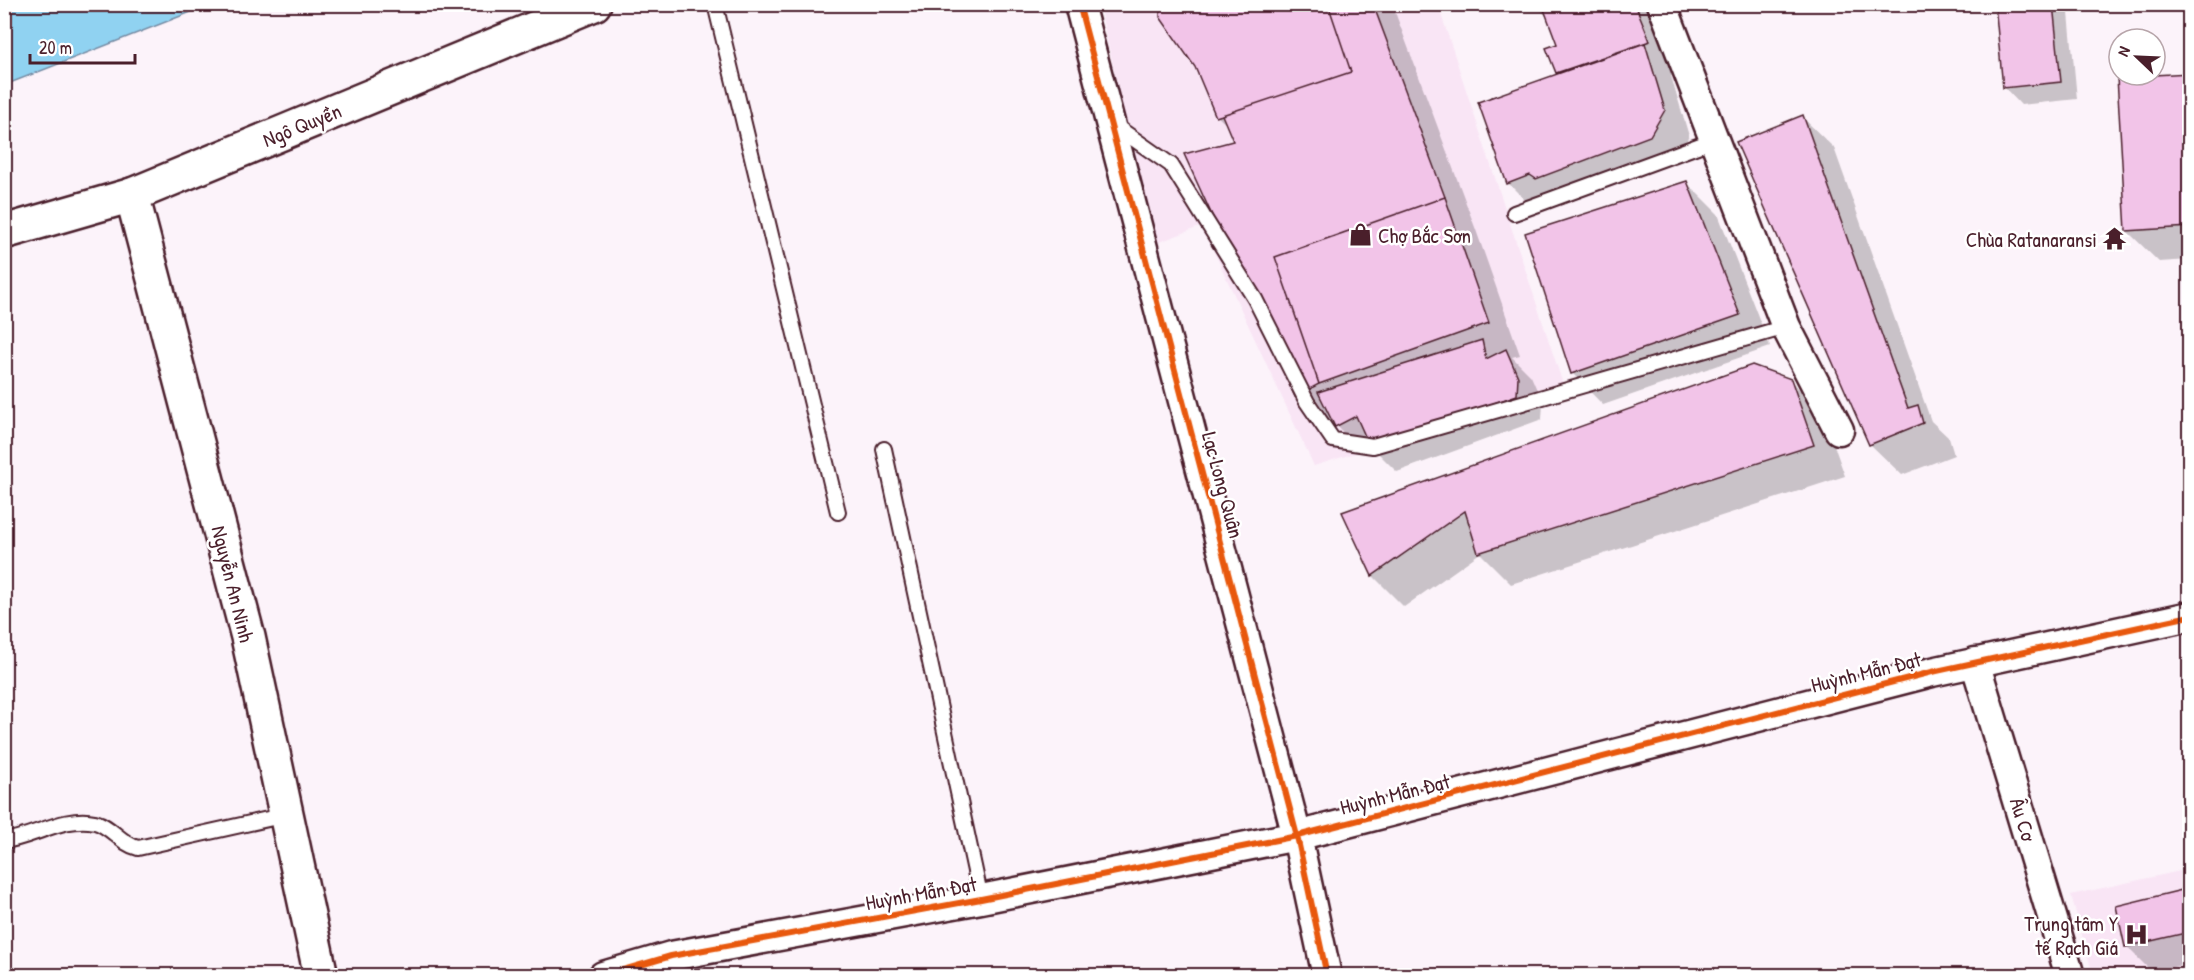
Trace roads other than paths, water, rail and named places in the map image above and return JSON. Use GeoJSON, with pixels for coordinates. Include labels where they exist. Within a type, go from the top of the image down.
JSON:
{"type":"FeatureCollection","features":[{"type":"Feature","properties":{"kind":"street","name":"Ngô Quyền"},"geometry":{"type":"LineString","coordinates":[[4,232],[132,195],[594,4]]}},
{"type":"Feature","properties":{"kind":"street","name":"Lạc Long Quân"},"geometry":{"type":"LineString","coordinates":[[1079,4],[1297,836],[1328,975]]}},
{"type":"Feature","properties":{"kind":"street"},"geometry":{"type":"LineString","coordinates":[[1662,4],[1786,327],[1839,430]]}},
{"type":"Feature","properties":{"kind":"street","name":"Nguyễn An Ninh"},"geometry":{"type":"LineString","coordinates":[[132,195],[248,637],[321,975]]}},
{"type":"Feature","properties":{"kind":"street","name":"Huỳnh Mẫn Đạt"},"geometry":{"type":"LineString","coordinates":[[603,975],[671,956],[981,899],[1297,836],[1975,662],[2190,616]]}},
{"type":"Feature","properties":{"kind":"street","name":"Âu Cơ"},"geometry":{"type":"LineString","coordinates":[[1975,662],[2070,975]]}},
{"type":"Feature","properties":{"kind":"lane"},"geometry":{"type":"LineString","coordinates":[[715,4],[838,512]]}},
{"type":"Feature","properties":{"kind":"lane"},"geometry":{"type":"LineString","coordinates":[[1112,124],[1171,165],[1255,299],[1307,402],[1333,440],[1373,446],[1786,327]]}},
{"type":"Feature","properties":{"kind":"lane"},"geometry":{"type":"LineString","coordinates":[[1514,213],[1714,140]]}},
{"type":"Feature","properties":{"kind":"lane"},"geometry":{"type":"LineString","coordinates":[[884,449],[981,899]]}},
{"type":"Feature","properties":{"kind":"lane"},"geometry":{"type":"LineString","coordinates":[[4,841],[25,838],[71,821],[96,822],[127,846],[138,848],[286,815]]}},
{"type":"Feature","properties":{"kind":"water"},"geometry":{"type":"Polygon","coordinates":[[[5,4],[209,4],[209,5],[5,85],[5,4]]]}},
{"type":"Feature","properties":{"kind":"place","name":"Chợ Bắc Sơn"},"geometry":{"type":"Point","coordinates":[1360,235]}},
{"type":"Feature","properties":{"kind":"place","name":"Chùa Ratanaransi"},"geometry":{"type":"Point","coordinates":[2115,239]}},
{"type":"Feature","properties":{"kind":"place","name":"Trung tâm Y tế Rạch Giá"},"geometry":{"type":"Point","coordinates":[2136,935]}}]}
